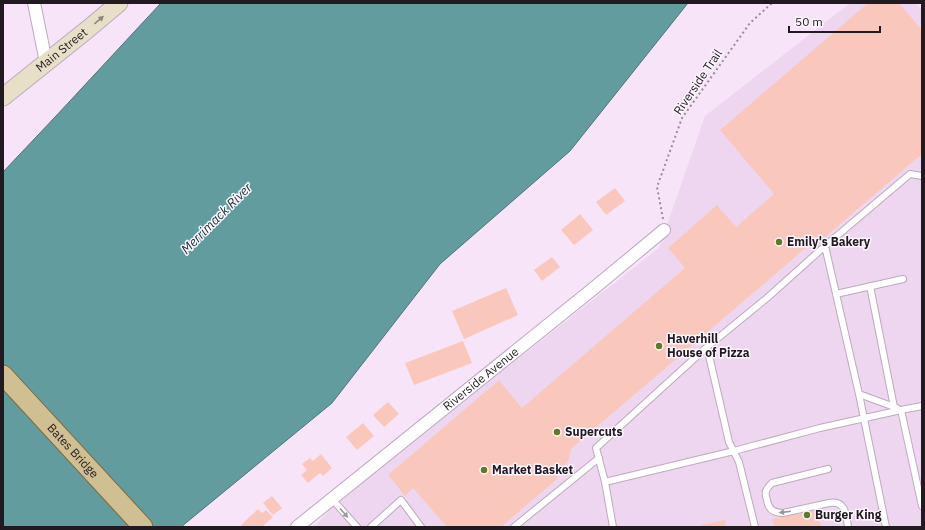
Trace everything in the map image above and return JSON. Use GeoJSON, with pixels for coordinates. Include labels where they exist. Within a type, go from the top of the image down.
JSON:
{"type":"FeatureCollection","features":[{"type":"Feature","properties":{"kind":"main road","name":"Bates Bridge"},"geometry":{"type":"LineString","coordinates":[[3,374],[143,527]]}},
{"type":"Feature","properties":{"kind":"street"},"geometry":{"type":"LineString","coordinates":[[34,3],[46,62]]}},
{"type":"Feature","properties":{"kind":"street","name":"Main Street"},"geometry":{"type":"LineString","coordinates":[[3,97],[119,3]]}},
{"type":"Feature","properties":{"kind":"street","name":"Riverside Avenue"},"geometry":{"type":"LineString","coordinates":[[297,527],[664,230]]}},
{"type":"Feature","properties":{"kind":"lane"},"geometry":{"type":"LineString","coordinates":[[613,527],[605,482],[596,448],[707,347],[767,298],[825,246],[910,174],[922,176]]}},
{"type":"Feature","properties":{"kind":"lane"},"geometry":{"type":"LineString","coordinates":[[825,246],[859,394],[886,527]]}},
{"type":"Feature","properties":{"kind":"lane"},"geometry":{"type":"LineString","coordinates":[[836,294],[903,279]]}},
{"type":"Feature","properties":{"kind":"lane"},"geometry":{"type":"LineString","coordinates":[[870,286],[894,407]]}},
{"type":"Feature","properties":{"kind":"lane"},"geometry":{"type":"LineString","coordinates":[[707,347],[729,442],[739,462],[755,527]]}},
{"type":"Feature","properties":{"kind":"lane"},"geometry":{"type":"LineString","coordinates":[[859,394],[901,410]]}},
{"type":"Feature","properties":{"kind":"lane"},"geometry":{"type":"LineString","coordinates":[[605,482],[734,451],[820,428],[922,406]]}},
{"type":"Feature","properties":{"kind":"lane"},"geometry":{"type":"LineString","coordinates":[[901,410],[922,506]]}},
{"type":"Feature","properties":{"kind":"lane"},"geometry":{"type":"LineString","coordinates":[[514,527],[599,458]]}},
{"type":"Feature","properties":{"kind":"lane"},"geometry":{"type":"LineString","coordinates":[[828,469],[772,483],[767,489],[766,493],[769,508],[775,512],[783,513],[829,503],[837,503],[845,510],[848,527]]}},
{"type":"Feature","properties":{"kind":"lane"},"geometry":{"type":"LineString","coordinates":[[332,499],[356,527]]}},
{"type":"Feature","properties":{"kind":"lane"},"geometry":{"type":"LineString","coordinates":[[371,527],[401,500],[421,527]]}},
{"type":"Feature","properties":{"kind":"path","name":"Riverside Trail"},"geometry":{"type":"LineString","coordinates":[[664,230],[657,187],[682,118],[750,23],[772,3]]}},
{"type":"Feature","properties":{"kind":"shaded area"},"geometry":{"type":"Polygon","coordinates":[[[850,3],[916,3],[922,10],[922,527],[314,527],[342,496],[659,248],[705,116],[850,3]]]}},
{"type":"Feature","properties":{"kind":"water","name":"Merrimack River"},"geometry":{"type":"Polygon","coordinates":[[[161,3],[688,3],[570,151],[440,264],[332,403],[181,527],[3,527],[3,172],[161,3]]]}},
{"type":"Feature","properties":{"kind":"building"},"geometry":{"type":"Polygon","coordinates":[[[868,3],[899,3],[922,30],[922,154],[818,243],[815,240],[571,449],[568,462],[558,470],[559,472],[557,479],[501,527],[499,525],[498,527],[447,527],[413,488],[405,496],[388,475],[499,380],[522,408],[685,268],[668,248],[717,205],[736,227],[774,194],[720,130],[868,3]]]}},
{"type":"Feature","properties":{"kind":"building"},"geometry":{"type":"Polygon","coordinates":[[[615,188],[625,201],[606,215],[596,202],[615,188]]]}},
{"type":"Feature","properties":{"kind":"building"},"geometry":{"type":"Polygon","coordinates":[[[580,214],[593,230],[574,245],[561,230],[580,214]]]}},
{"type":"Feature","properties":{"kind":"building"},"geometry":{"type":"Polygon","coordinates":[[[552,257],[560,267],[542,281],[534,270],[552,257]]]}},
{"type":"Feature","properties":{"kind":"building"},"geometry":{"type":"Polygon","coordinates":[[[506,288],[518,315],[464,339],[452,311],[506,288]]]}},
{"type":"Feature","properties":{"kind":"building"},"geometry":{"type":"Polygon","coordinates":[[[463,341],[472,363],[414,385],[405,363],[463,341]]]}},
{"type":"Feature","properties":{"kind":"building"},"geometry":{"type":"Polygon","coordinates":[[[388,402],[399,414],[384,427],[373,415],[388,402]]]}},
{"type":"Feature","properties":{"kind":"building"},"geometry":{"type":"Polygon","coordinates":[[[363,423],[374,436],[357,450],[346,437],[363,423]]]}},
{"type":"Feature","properties":{"kind":"building"},"geometry":{"type":"Polygon","coordinates":[[[321,454],[332,468],[323,476],[320,473],[308,483],[301,475],[307,470],[302,464],[310,458],[313,461],[321,454]]]}},
{"type":"Feature","properties":{"kind":"building"},"geometry":{"type":"Polygon","coordinates":[[[272,496],[282,508],[273,515],[263,503],[272,496]]]}},
{"type":"Feature","properties":{"kind":"building"},"geometry":{"type":"Polygon","coordinates":[[[258,509],[262,513],[266,510],[273,517],[263,526],[264,527],[243,527],[241,525],[258,509]]]}},
{"type":"Feature","properties":{"kind":"building","name":"Burger King"},"geometry":{"type":"Polygon","coordinates":[[[818,510],[821,527],[774,527],[772,519],[818,510]]]}},
{"type":"Feature","properties":{"kind":"building"},"geometry":{"type":"Polygon","coordinates":[[[725,520],[726,527],[702,527],[701,525],[725,520]]]}},
{"type":"Feature","properties":{"kind":"place","name":"Emily's Bakery"},"geometry":{"type":"Point","coordinates":[779,242]}},
{"type":"Feature","properties":{"kind":"place","name":"Haverhill House of Pizza"},"geometry":{"type":"Point","coordinates":[659,346]}},
{"type":"Feature","properties":{"kind":"place","name":"Supercuts"},"geometry":{"type":"Point","coordinates":[557,432]}},
{"type":"Feature","properties":{"kind":"place","name":"Market Basket"},"geometry":{"type":"Point","coordinates":[484,470]}},
{"type":"Feature","properties":{"kind":"place","name":"Burger King"},"geometry":{"type":"Point","coordinates":[807,515]}}]}
